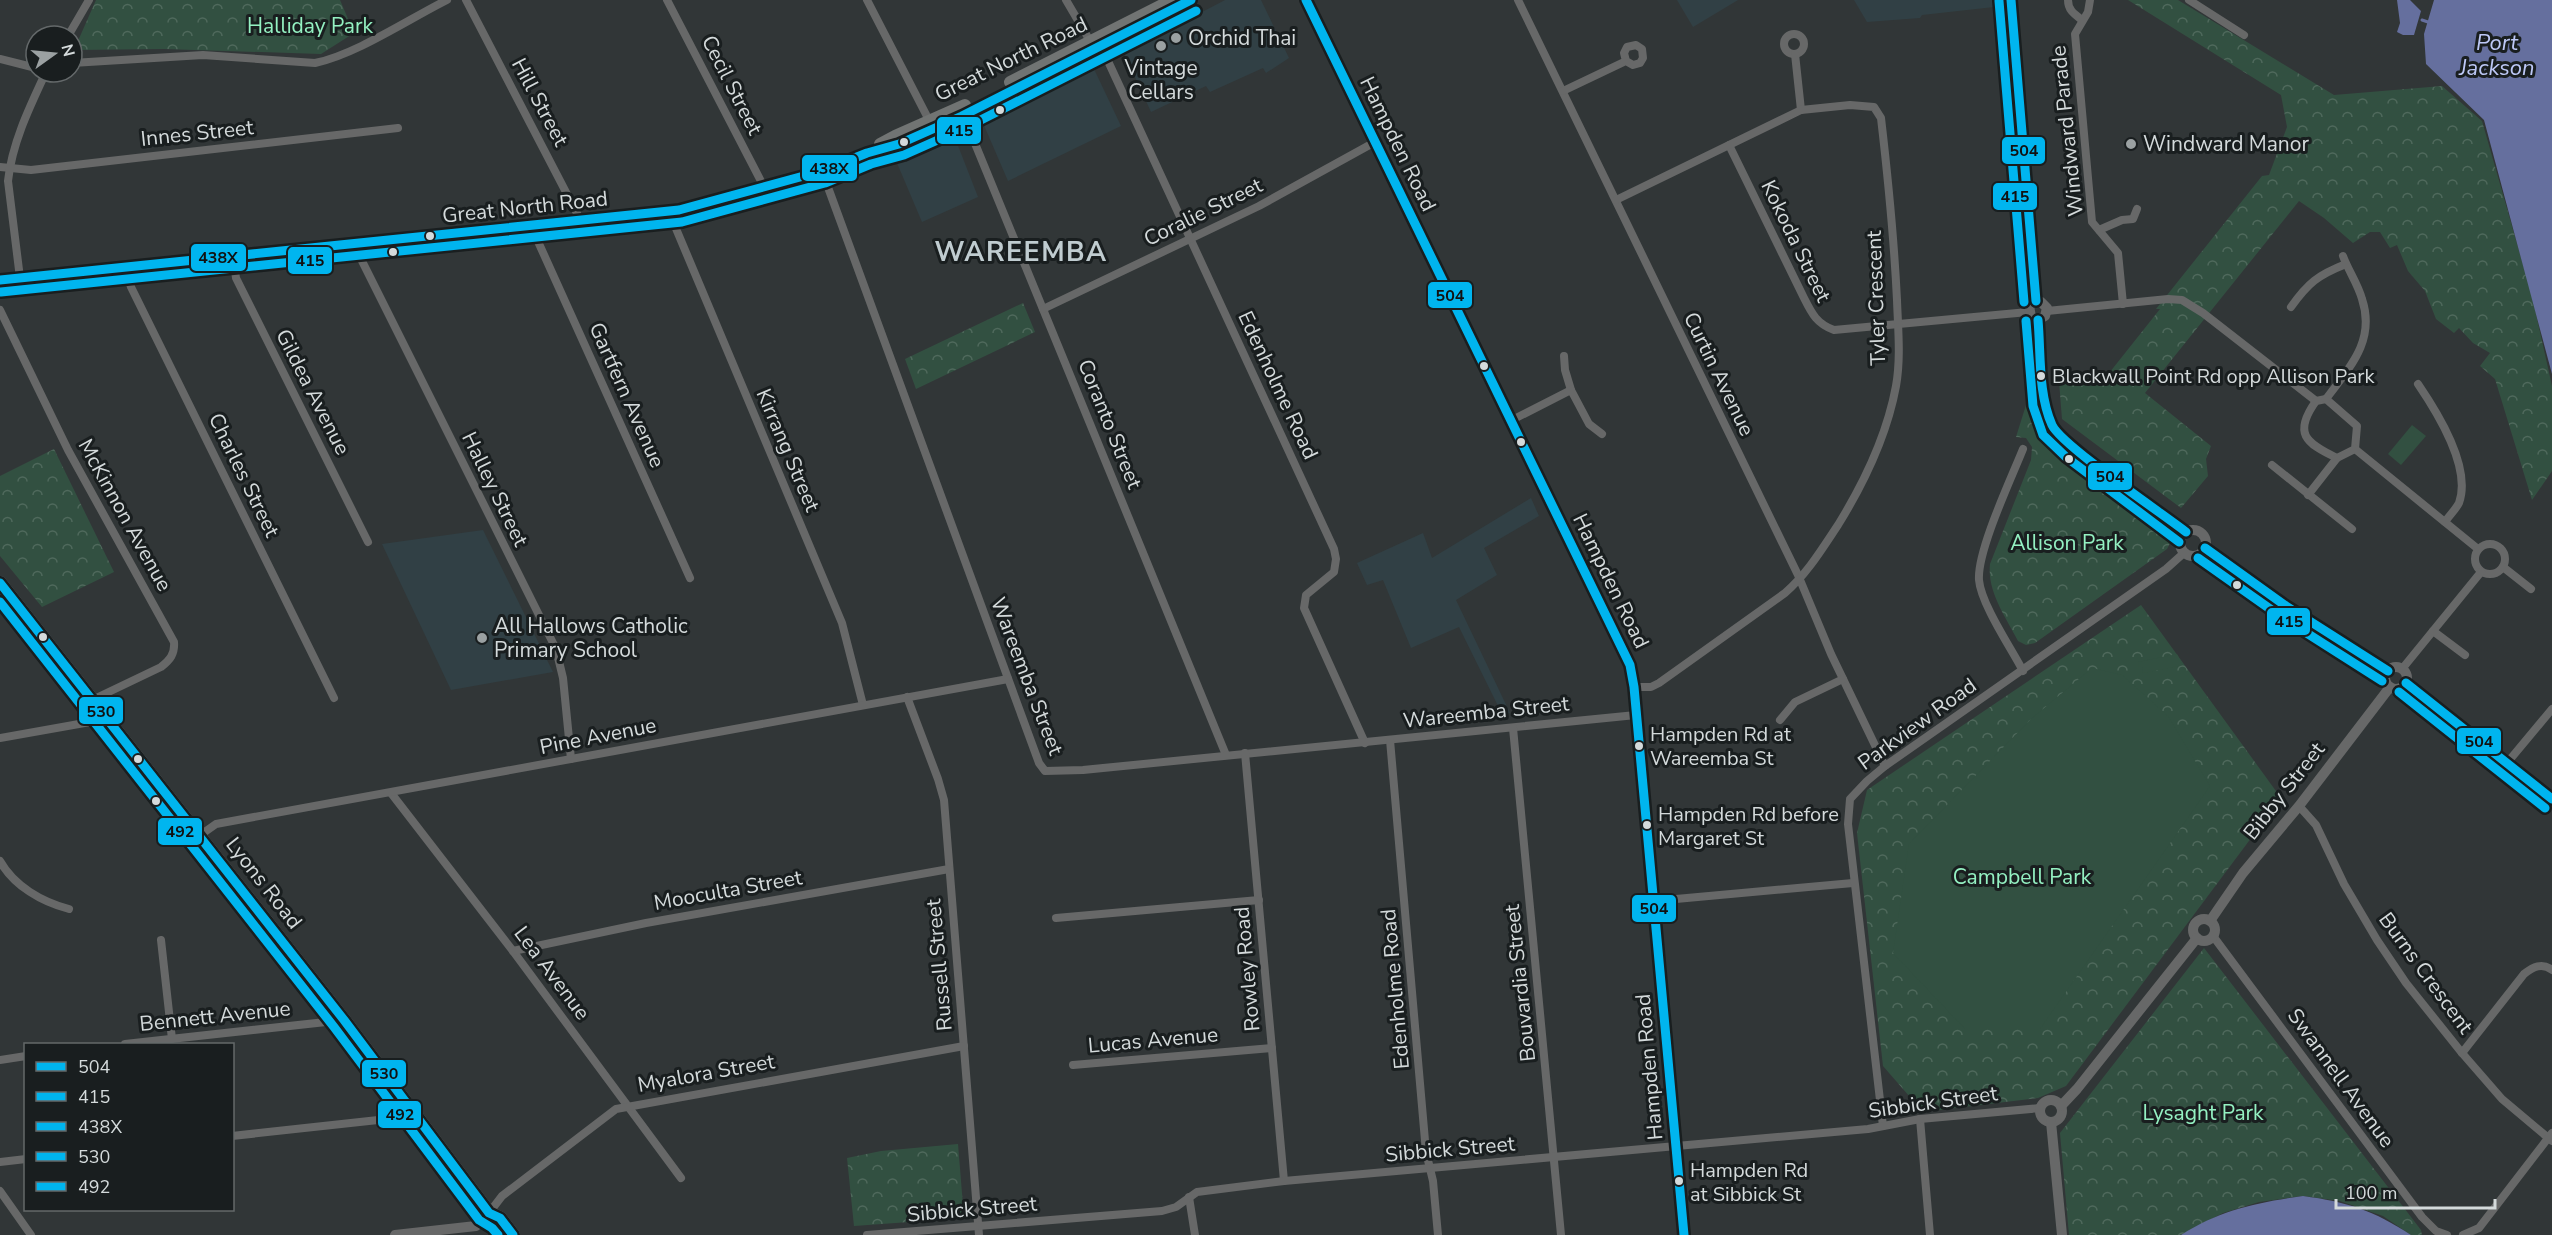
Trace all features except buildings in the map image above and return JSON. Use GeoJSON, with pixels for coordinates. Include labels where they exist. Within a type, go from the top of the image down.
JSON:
{"type":"FeatureCollection","features":[{"type":"Feature","properties":{"kind":"main road","name":"Great North Road"},"geometry":{"type":"LineString","coordinates":[[1095,44],[1172,0]]}},
{"type":"Feature","properties":{"kind":"main road","name":"Great North Road"},"geometry":{"type":"LineString","coordinates":[[0,280],[669,212],[822,171],[867,153],[895,136],[960,113],[1095,44],[1191,0]]}},
{"type":"Feature","properties":{"kind":"main road","name":"Hampden Road"},"geometry":{"type":"LineString","coordinates":[[1306,0],[1630,665],[1634,687],[1684,1235]]}},
{"type":"Feature","properties":{"kind":"main road","name":"Lyons Road"},"geometry":{"type":"LineString","coordinates":[[0,583],[344,1020],[489,1213],[492,1224],[500,1235]]}},
{"type":"Feature","properties":{"kind":"main road","name":"Lyons Road"},"geometry":{"type":"LineString","coordinates":[[489,1213],[500,1218],[513,1235]]}},
{"type":"Feature","properties":{"kind":"street"},"geometry":{"type":"LineString","coordinates":[[75,24],[89,0]]}},
{"type":"Feature","properties":{"kind":"street"},"geometry":{"type":"LineString","coordinates":[[84,62],[203,55],[315,63],[330,60],[347,52],[447,0]]}},
{"type":"Feature","properties":{"kind":"street","name":"Hill Street"},"geometry":{"type":"LineString","coordinates":[[466,0],[581,221]]}},
{"type":"Feature","properties":{"kind":"street","name":"Cecil Street"},"geometry":{"type":"LineString","coordinates":[[667,0],[764,187]]}},
{"type":"Feature","properties":{"kind":"street"},"geometry":{"type":"LineString","coordinates":[[867,0],[931,125]]}},
{"type":"Feature","properties":{"kind":"street","name":"Edenholme Road"},"geometry":{"type":"LineString","coordinates":[[1066,0],[1095,44],[1191,239],[1334,549],[1336,559],[1334,572],[1326,581],[1306,595],[1304,608],[1365,742]]}},
{"type":"Feature","properties":{"kind":"street","name":"Curtin Avenue"},"geometry":{"type":"LineString","coordinates":[[1518,0],[1800,580],[1843,679],[1885,766]]}},
{"type":"Feature","properties":{"kind":"street"},"geometry":{"type":"LineString","coordinates":[[2011,0],[2036,301]]}},
{"type":"Feature","properties":{"kind":"street","name":"Windward Parade"},"geometry":{"type":"LineString","coordinates":[[2068,0],[2068,6],[2073,14],[2082,20]]}},
{"type":"Feature","properties":{"kind":"street","name":"Windward Parade"},"geometry":{"type":"LineString","coordinates":[[2090,0],[2088,12],[2075,34],[2092,222],[2118,253],[2123,304]]}},
{"type":"Feature","properties":{"kind":"street"},"geometry":{"type":"LineString","coordinates":[[2189,0],[2244,35]]}},
{"type":"Feature","properties":{"kind":"street"},"geometry":{"type":"LineString","coordinates":[[1795,54],[1801,110]]}},
{"type":"Feature","properties":{"kind":"street"},"geometry":{"type":"LineString","coordinates":[[0,59],[24,65]]}},
{"type":"Feature","properties":{"kind":"street"},"geometry":{"type":"LineString","coordinates":[[1563,91],[1626,61]]}},
{"type":"Feature","properties":{"kind":"street"},"geometry":{"type":"LineString","coordinates":[[20,278],[8,181],[10,166],[40,84]]}},
{"type":"Feature","properties":{"kind":"street","name":"Tyler Crescent"},"geometry":{"type":"LineString","coordinates":[[1616,200],[1801,110],[1860,105],[1874,107],[1881,118],[1896,266],[1897,377],[1884,429],[1860,489],[1800,580],[1659,683],[1651,687],[1634,687]]}},
{"type":"Feature","properties":{"kind":"street","name":"Coranto Street"},"geometry":{"type":"LineString","coordinates":[[960,113],[1226,755]]}},
{"type":"Feature","properties":{"kind":"street","name":"Innes Street"},"geometry":{"type":"LineString","coordinates":[[0,167],[10,166],[31,170],[398,128]]}},
{"type":"Feature","properties":{"kind":"street","name":"Coralie Street"},"geometry":{"type":"LineString","coordinates":[[1043,309],[1259,206],[1376,142]]}},
{"type":"Feature","properties":{"kind":"street","name":"Kokoda Street"},"geometry":{"type":"LineString","coordinates":[[1729,145],[1814,318],[1824,327],[1834,330],[2028,312]]}},
{"type":"Feature","properties":{"kind":"street","name":"Wareemba Street"},"geometry":{"type":"LineString","coordinates":[[822,171],[1039,764],[1045,771],[1083,770],[1636,715]]}},
{"type":"Feature","properties":{"kind":"street"},"geometry":{"type":"LineString","coordinates":[[2099,230],[2122,220],[2133,219],[2137,209]]}},
{"type":"Feature","properties":{"kind":"street","name":"Kirrang Street"},"geometry":{"type":"LineString","coordinates":[[669,212],[842,622],[863,705]]}},
{"type":"Feature","properties":{"kind":"street","name":"Gartfern Avenue"},"geometry":{"type":"LineString","coordinates":[[531,226],[690,578]]}},
{"type":"Feature","properties":{"kind":"street","name":"Halley Street"},"geometry":{"type":"LineString","coordinates":[[354,244],[556,649],[563,678],[571,759]]}},
{"type":"Feature","properties":{"kind":"street","name":"Gildea Avenue"},"geometry":{"type":"LineString","coordinates":[[233,256],[236,278],[368,542]]}},
{"type":"Feature","properties":{"kind":"street"},"geometry":{"type":"LineString","coordinates":[[2291,306],[2306,285],[2344,260],[2362,299],[2366,330],[2359,354],[2326,399]]}},
{"type":"Feature","properties":{"kind":"street","name":"Charles Street"},"geometry":{"type":"LineString","coordinates":[[125,267],[131,288],[334,698]]}},
{"type":"Feature","properties":{"kind":"street"},"geometry":{"type":"LineString","coordinates":[[2047,311],[2168,299],[2182,300],[2204,313],[2316,400],[2326,399],[2357,426],[2355,449]]}},
{"type":"Feature","properties":{"kind":"street"},"geometry":{"type":"LineString","coordinates":[[2036,301],[2044,303],[2047,311],[2045,316],[2038,320],[2033,319],[2028,312],[2031,304],[2036,301]]}},
{"type":"Feature","properties":{"kind":"street","name":"McKinnon Avenue"},"geometry":{"type":"LineString","coordinates":[[0,310],[68,450],[174,642],[170,660],[161,667],[92,700]]}},
{"type":"Feature","properties":{"kind":"street"},"geometry":{"type":"LineString","coordinates":[[2038,320],[2045,404],[2053,428],[2073,447],[2186,532]]}},
{"type":"Feature","properties":{"kind":"street"},"geometry":{"type":"LineString","coordinates":[[1564,356],[1565,370],[1571,390],[1589,424],[1602,434]]}},
{"type":"Feature","properties":{"kind":"street"},"geometry":{"type":"LineString","coordinates":[[2418,384],[2441,422],[2457,459],[2461,483],[2459,503],[2445,522]]}},
{"type":"Feature","properties":{"kind":"street"},"geometry":{"type":"LineString","coordinates":[[1512,420],[1571,390]]}},
{"type":"Feature","properties":{"kind":"street"},"geometry":{"type":"LineString","coordinates":[[2316,400],[2307,413],[2303,425],[2305,438],[2314,447],[2337,458]]}},
{"type":"Feature","properties":{"kind":"street"},"geometry":{"type":"LineString","coordinates":[[2355,449],[2478,549]]}},
{"type":"Feature","properties":{"kind":"street"},"geometry":{"type":"LineString","coordinates":[[2308,495],[2337,458],[2355,449]]}},
{"type":"Feature","properties":{"kind":"street"},"geometry":{"type":"LineString","coordinates":[[2023,450],[1980,559],[1979,580],[1984,597],[2023,671]]}},
{"type":"Feature","properties":{"kind":"street"},"geometry":{"type":"LineString","coordinates":[[2272,465],[2352,529]]}},
{"type":"Feature","properties":{"kind":"street"},"geometry":{"type":"LineString","coordinates":[[2194,530],[2202,533],[2206,540],[2205,548],[2196,555],[2185,552],[2181,542],[2186,532],[2194,530]]}},
{"type":"Feature","properties":{"kind":"street"},"geometry":{"type":"LineString","coordinates":[[2486,544],[2498,546],[2504,553],[2503,567],[2496,573],[2481,572],[2475,561],[2478,549],[2486,544]]}},
{"type":"Feature","properties":{"kind":"street"},"geometry":{"type":"LineString","coordinates":[[2205,548],[2286,606],[2388,671]]}},
{"type":"Feature","properties":{"kind":"street","name":"Parkview Road"},"geometry":{"type":"LineString","coordinates":[[1883,1126],[1853,883],[1848,824],[1850,799],[1885,766],[2166,569],[2185,552]]}},
{"type":"Feature","properties":{"kind":"street"},"geometry":{"type":"LineString","coordinates":[[2503,567],[2531,589]]}},
{"type":"Feature","properties":{"kind":"street"},"geometry":{"type":"LineString","coordinates":[[2402,669],[2481,572]]}},
{"type":"Feature","properties":{"kind":"street"},"geometry":{"type":"LineString","coordinates":[[2433,632],[2465,656]]}},
{"type":"Feature","properties":{"kind":"street"},"geometry":{"type":"LineString","coordinates":[[2395,668],[2402,669],[2407,677],[2406,683],[2400,688],[2390,687],[2385,677],[2388,671],[2395,668]]}},
{"type":"Feature","properties":{"kind":"street","name":"Pine Avenue"},"geometry":{"type":"LineString","coordinates":[[200,836],[216,824],[1008,679]]}},
{"type":"Feature","properties":{"kind":"street"},"geometry":{"type":"LineString","coordinates":[[1780,720],[1795,702],[1843,679]]}},
{"type":"Feature","properties":{"kind":"street"},"geometry":{"type":"LineString","coordinates":[[2406,683],[2552,799]]}},
{"type":"Feature","properties":{"kind":"street","name":"Bibby Street"},"geometry":{"type":"LineString","coordinates":[[2210,921],[2243,873],[2299,806],[2390,687]]}},
{"type":"Feature","properties":{"kind":"street","name":"Russell Street"},"geometry":{"type":"LineString","coordinates":[[908,697],[941,790],[979,1231]]}},
{"type":"Feature","properties":{"kind":"street"},"geometry":{"type":"LineString","coordinates":[[2507,763],[2552,709]]}},
{"type":"Feature","properties":{"kind":"street"},"geometry":{"type":"LineString","coordinates":[[0,738],[107,719]]}},
{"type":"Feature","properties":{"kind":"street","name":"Bouvardia Street"},"geometry":{"type":"LineString","coordinates":[[1513,728],[1561,1235]]}},
{"type":"Feature","properties":{"kind":"street","name":"Edenholme Road"},"geometry":{"type":"LineString","coordinates":[[1390,740],[1438,1235]]}},
{"type":"Feature","properties":{"kind":"street","name":"Rowley Road"},"geometry":{"type":"LineString","coordinates":[[1245,753],[1284,1181]]}},
{"type":"Feature","properties":{"kind":"street","name":"Lea Avenue"},"geometry":{"type":"LineString","coordinates":[[392,793],[513,951],[681,1178]]}},
{"type":"Feature","properties":{"kind":"street","name":"Burns Crescent"},"geometry":{"type":"LineString","coordinates":[[2299,806],[2316,825],[2344,884],[2406,983],[2462,1053],[2502,1098],[2551,1137]]}},
{"type":"Feature","properties":{"kind":"street"},"geometry":{"type":"LineString","coordinates":[[0,861],[6,872],[32,894],[50,904],[69,909]]}},
{"type":"Feature","properties":{"kind":"street","name":"Mooculta Street"},"geometry":{"type":"LineString","coordinates":[[513,951],[646,922],[949,869]]}},
{"type":"Feature","properties":{"kind":"street"},"geometry":{"type":"LineString","coordinates":[[1654,901],[1853,883]]}},
{"type":"Feature","properties":{"kind":"street"},"geometry":{"type":"LineString","coordinates":[[1056,918],[1259,900]]}},
{"type":"Feature","properties":{"kind":"street"},"geometry":{"type":"LineString","coordinates":[[2201,919],[2210,921],[2215,930],[2213,936],[2205,940],[2197,938],[2193,932],[2196,923],[2201,919]]}},
{"type":"Feature","properties":{"kind":"street","name":"Swannell Avenue"},"geometry":{"type":"LineString","coordinates":[[2213,936],[2422,1216],[2436,1231],[2447,1235]]}},
{"type":"Feature","properties":{"kind":"street"},"geometry":{"type":"LineString","coordinates":[[2051,1122],[2060,1117],[2061,1106],[2197,938]]}},
{"type":"Feature","properties":{"kind":"street"},"geometry":{"type":"LineString","coordinates":[[161,940],[172,1039]]}},
{"type":"Feature","properties":{"kind":"street"},"geometry":{"type":"LineString","coordinates":[[2462,1053],[2524,974],[2534,966],[2547,966],[2552,970]]}},
{"type":"Feature","properties":{"kind":"street","name":"Bennett Avenue"},"geometry":{"type":"LineString","coordinates":[[134,1043],[344,1020]]}},
{"type":"Feature","properties":{"kind":"street","name":"Myalora Street"},"geometry":{"type":"LineString","coordinates":[[489,1213],[502,1196],[616,1109],[964,1046]]}},
{"type":"Feature","properties":{"kind":"street","name":"Lucas Avenue"},"geometry":{"type":"LineString","coordinates":[[1073,1065],[1272,1048]]}},
{"type":"Feature","properties":{"kind":"street"},"geometry":{"type":"LineString","coordinates":[[0,1060],[24,1056]]}},
{"type":"Feature","properties":{"kind":"street"},"geometry":{"type":"LineString","coordinates":[[2051,1122],[2043,1118],[2041,1108],[2045,1102],[2052,1100],[2061,1106]]}},
{"type":"Feature","properties":{"kind":"street","name":"Sibbick Street"},"geometry":{"type":"LineString","coordinates":[[867,1235],[979,1231],[1162,1210],[1176,1207],[1197,1192],[1284,1181],[1868,1129],[1920,1119],[2041,1108]]}},
{"type":"Feature","properties":{"kind":"street"},"geometry":{"type":"LineString","coordinates":[[234,1136],[415,1116]]}},
{"type":"Feature","properties":{"kind":"street"},"geometry":{"type":"LineString","coordinates":[[1920,1119],[1930,1235]]}},
{"type":"Feature","properties":{"kind":"street"},"geometry":{"type":"LineString","coordinates":[[2051,1122],[2062,1235]]}},
{"type":"Feature","properties":{"kind":"street"},"geometry":{"type":"LineString","coordinates":[[2463,1235],[2478,1228],[2551,1137]]}},
{"type":"Feature","properties":{"kind":"street"},"geometry":{"type":"LineString","coordinates":[[0,1162],[24,1159]]}},
{"type":"Feature","properties":{"kind":"street"},"geometry":{"type":"LineString","coordinates":[[0,1191],[31,1235]]}},
{"type":"Feature","properties":{"kind":"street"},"geometry":{"type":"LineString","coordinates":[[1189,1197],[1194,1235]]}},
{"type":"Feature","properties":{"kind":"street"},"geometry":{"type":"LineString","coordinates":[[395,1235],[476,1226],[489,1213]]}},
{"type":"Feature","properties":{"kind":"shaded area"},"geometry":{"type":"Polygon","coordinates":[[[1225,0],[1261,0],[1289,58],[1266,73],[1263,68],[1210,92],[1206,86],[1151,112],[1124,53],[1225,0]]]}},
{"type":"Feature","properties":{"kind":"shaded area"},"geometry":{"type":"Polygon","coordinates":[[[1677,0],[1738,0],[1693,27],[1677,0]]]}},
{"type":"Feature","properties":{"kind":"shaded area"},"geometry":{"type":"Polygon","coordinates":[[[1854,0],[1994,0],[1994,7],[1922,15],[1920,18],[1867,22],[1854,0]]]}},
{"type":"Feature","properties":{"kind":"shaded area"},"geometry":{"type":"Polygon","coordinates":[[[1094,69],[1121,126],[1008,181],[983,123],[1094,69]]]}},
{"type":"Feature","properties":{"kind":"shaded area"},"geometry":{"type":"Polygon","coordinates":[[[955,138],[978,197],[922,222],[897,163],[955,138]]]}},
{"type":"Feature","properties":{"kind":"shaded area"},"geometry":{"type":"Polygon","coordinates":[[[1531,498],[1539,516],[1484,548],[1497,575],[1456,600],[1510,713],[1502,714],[1459,627],[1411,648],[1383,580],[1367,585],[1357,563],[1423,533],[1432,558],[1531,498]]]}},
{"type":"Feature","properties":{"kind":"shaded area","name":"All Hallows Catholic Primary School"},"geometry":{"type":"Polygon","coordinates":[[[483,530],[553,672],[451,690],[382,544],[483,530]]]}},
{"type":"Feature","properties":{"kind":"green space","name":"Halliday Park"},"geometry":{"type":"Polygon","coordinates":[[[96,0],[340,0],[354,33],[321,54],[164,49],[84,50],[84,27],[96,0]]]}},
{"type":"Feature","properties":{"kind":"green space"},"geometry":{"type":"Polygon","coordinates":[[[2128,0],[2178,0],[2334,95],[2442,86],[2482,121],[2532,296],[2552,386],[2552,471],[2532,500],[2495,379],[2480,366],[2490,353],[2473,343],[2459,328],[2454,333],[2436,319],[2425,291],[2408,271],[2397,245],[2390,248],[2380,232],[2370,232],[2353,243],[2324,218],[2299,201],[2145,393],[2211,446],[2206,459],[2208,476],[2181,508],[2062,419],[2059,381],[2106,377],[2160,309],[2156,309],[2262,176],[2269,175],[2287,127],[2281,95],[2128,0]]]}},
{"type":"Feature","properties":{"kind":"green space"},"geometry":{"type":"Polygon","coordinates":[[[1023,303],[1035,332],[916,389],[905,359],[1023,303]]]}},
{"type":"Feature","properties":{"kind":"green space","name":"Allison Park"},"geometry":{"type":"Polygon","coordinates":[[[2026,405],[2039,425],[2047,448],[2166,537],[2170,543],[2167,549],[2035,643],[2026,645],[2018,641],[1994,594],[1990,564],[2031,460],[2032,447],[2026,438],[2016,437],[2026,405]]]}},
{"type":"Feature","properties":{"kind":"green space"},"geometry":{"type":"Polygon","coordinates":[[[2412,425],[2426,436],[2401,465],[2388,454],[2412,425]]]}},
{"type":"Feature","properties":{"kind":"green space"},"geometry":{"type":"Polygon","coordinates":[[[54,449],[114,572],[42,607],[0,556],[0,476],[54,449]]]}},
{"type":"Feature","properties":{"kind":"green space","name":"Campbell Park"},"geometry":{"type":"Polygon","coordinates":[[[2141,605],[2281,798],[2066,1086],[2038,1098],[1923,1112],[1883,1066],[1857,833],[1867,790],[2141,605]]]}},
{"type":"Feature","properties":{"kind":"green space"},"geometry":{"type":"Polygon","coordinates":[[[2177,654],[2183,665],[2143,673],[2142,667],[2139,667],[2138,662],[2177,654]]]}},
{"type":"Feature","properties":{"kind":"green space"},"geometry":{"type":"Polygon","coordinates":[[[2092,668],[2122,675],[2168,716],[2210,786],[2040,1029],[1965,1029],[1893,953],[1909,844],[2031,719],[2092,668]]]}},
{"type":"Feature","properties":{"kind":"green space","name":"Lysaght Park"},"geometry":{"type":"Polygon","coordinates":[[[2204,948],[2421,1230],[2422,1235],[2411,1235],[2383,1216],[2340,1201],[2303,1196],[2259,1202],[2223,1213],[2181,1235],[2069,1235],[2060,1133],[2204,948]]]}},
{"type":"Feature","properties":{"kind":"green space"},"geometry":{"type":"Polygon","coordinates":[[[958,1144],[964,1218],[854,1226],[847,1158],[881,1151],[958,1144]]]}},
{"type":"Feature","properties":{"kind":"water"},"geometry":{"type":"Polygon","coordinates":[[[2397,0],[2410,0],[2421,11],[2414,35],[2403,35],[2397,32],[2400,23],[2397,0]]]}},
{"type":"Feature","properties":{"kind":"water","name":"Port Jackson"},"geometry":{"type":"Polygon","coordinates":[[[2434,0],[2552,0],[2552,374],[2484,120],[2426,64],[2424,34],[2434,0]]]}},
{"type":"Feature","properties":{"kind":"water"},"geometry":{"type":"Polygon","coordinates":[[[2303,1196],[2359,1208],[2411,1235],[2181,1235],[2210,1219],[2240,1208],[2303,1196]]]}},
{"type":"Feature","properties":{"kind":"waterway"},"geometry":{"type":"LineString","coordinates":[[2422,20],[2428,22]]}},
{"type":"Feature","properties":{"kind":"transit line","name":"438X"},"geometry":{"type":"LineString","coordinates":[[0,280],[679,210],[822,171],[867,153],[899,144],[962,116],[1191,0]]}},
{"type":"Feature","properties":{"kind":"transit line","name":"504"},"geometry":{"type":"LineString","coordinates":[[1306,0],[1630,665],[1634,687],[1684,1235]]}},
{"type":"Feature","properties":{"kind":"transit line","name":"504"},"geometry":{"type":"LineString","coordinates":[[2011,0],[2036,301]]}},
{"type":"Feature","properties":{"kind":"transit line","name":"415"},"geometry":{"type":"LineString","coordinates":[[1999,1],[2024,302]]}},
{"type":"Feature","properties":{"kind":"transit line","name":"415"},"geometry":{"type":"LineString","coordinates":[[1,292],[682,222],[825,183],[871,164],[904,155],[967,127],[1196,11]]}},
{"type":"Feature","properties":{"kind":"transit line","name":"504"},"geometry":{"type":"LineString","coordinates":[[2038,320],[2042,387],[2052,425],[2059,435],[2092,463],[2186,532]]}},
{"type":"Feature","properties":{"kind":"transit line","name":"415"},"geometry":{"type":"LineString","coordinates":[[2026,321],[2033,406],[2043,435],[2066,457],[2179,542]]}},
{"type":"Feature","properties":{"kind":"transit line","name":"504"},"geometry":{"type":"LineString","coordinates":[[2205,548],[2286,606],[2388,671]]}},
{"type":"Feature","properties":{"kind":"transit line","name":"415"},"geometry":{"type":"LineString","coordinates":[[2198,558],[2280,616],[2382,681]]}},
{"type":"Feature","properties":{"kind":"transit line","name":"530"},"geometry":{"type":"LineString","coordinates":[[0,583],[344,1020],[489,1213],[500,1218],[513,1235]]}},
{"type":"Feature","properties":{"kind":"transit line","name":"492"},"geometry":{"type":"LineString","coordinates":[[0,602],[334,1027],[479,1220],[498,1235]]}},
{"type":"Feature","properties":{"kind":"transit line","name":"504"},"geometry":{"type":"LineString","coordinates":[[2406,683],[2552,799]]}},
{"type":"Feature","properties":{"kind":"transit line","name":"415"},"geometry":{"type":"LineString","coordinates":[[2399,692],[2545,808]]}},
{"type":"Feature","properties":{"kind":"place","name":"Orchid Thai"},"geometry":{"type":"Point","coordinates":[1176,38]}},
{"type":"Feature","properties":{"kind":"place","name":"Vintage Cellars"},"geometry":{"type":"Point","coordinates":[1161,46]}},
{"type":"Feature","properties":{"kind":"place","name":"Windward Manor"},"geometry":{"type":"Point","coordinates":[2131,144]}},
{"type":"Feature","properties":{"kind":"place","name":"Blackwall Point Rd opp Allison Park"},"geometry":{"type":"Point","coordinates":[2041,376]}},
{"type":"Feature","properties":{"kind":"place","name":"All Hallows Catholic Primary School"},"geometry":{"type":"Point","coordinates":[482,638]}},
{"type":"Feature","properties":{"kind":"place","name":"Hampden Rd at Wareemba St"},"geometry":{"type":"Point","coordinates":[1639,746]}},
{"type":"Feature","properties":{"kind":"place","name":"Hampden Rd before Margaret St"},"geometry":{"type":"Point","coordinates":[1647,825]}},
{"type":"Feature","properties":{"kind":"place","name":"Hampden Rd at Sibbick St"},"geometry":{"type":"Point","coordinates":[1679,1181]}},
{"type":"Feature","properties":{"kind":"district","name":"WAREEMBA"},"geometry":{"type":"Point","coordinates":[1021,252]}}]}
